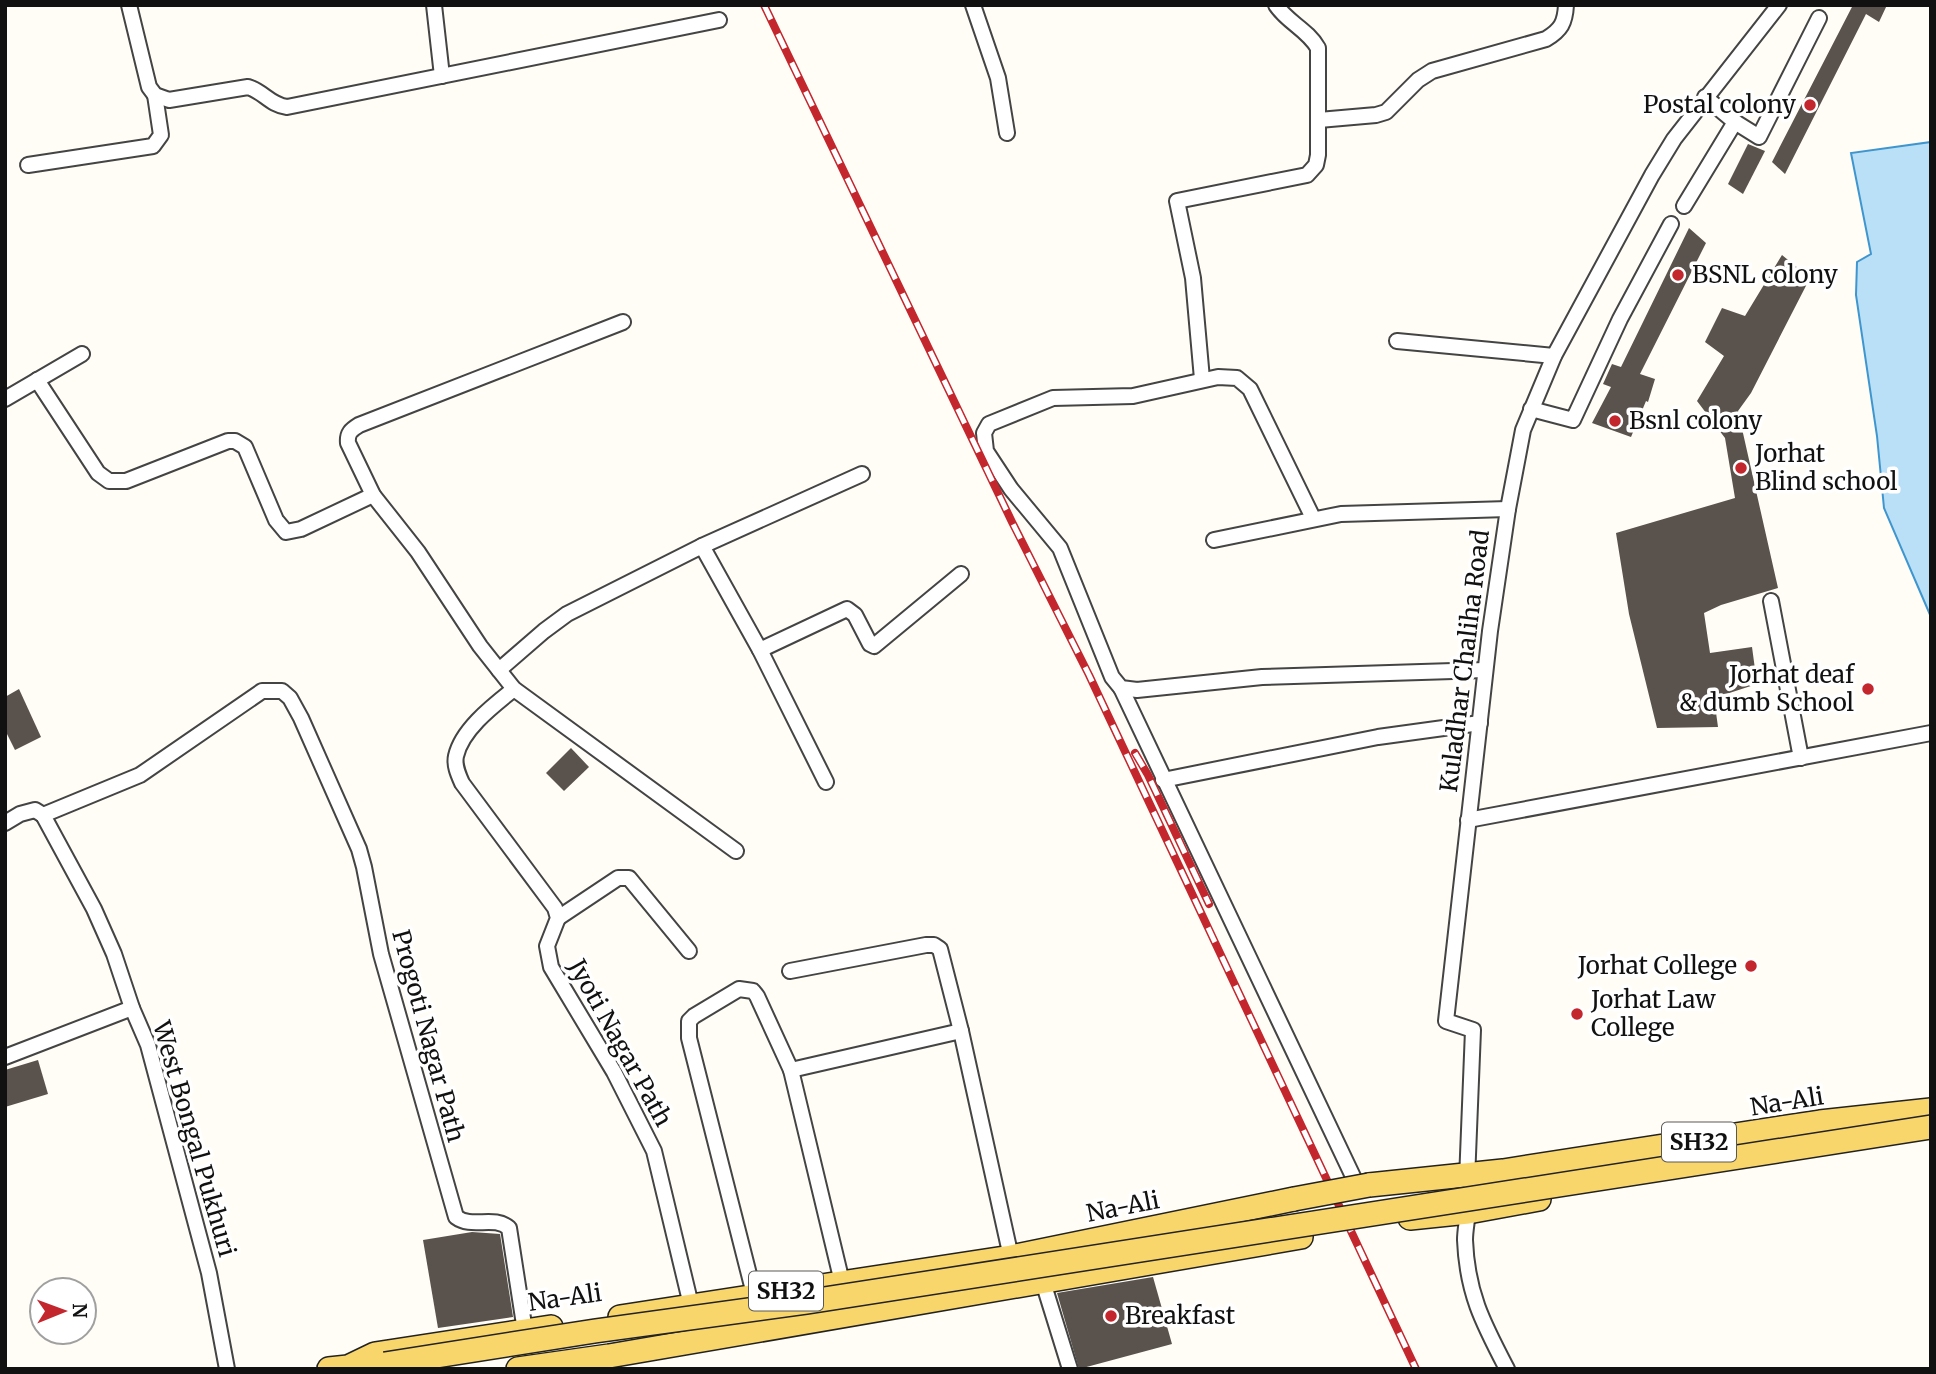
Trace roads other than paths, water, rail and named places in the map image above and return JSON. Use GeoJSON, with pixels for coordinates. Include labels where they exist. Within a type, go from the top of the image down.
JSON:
{"type":"FeatureCollection","features":[{"type":"Feature","properties":{"kind":"main road","name":"Na-Ali"},"geometry":{"type":"LineString","coordinates":[[343,1368],[375,1354],[1010,1257],[1364,1186],[1503,1171],[1820,1122],[1931,1111]]}},
{"type":"Feature","properties":{"kind":"main road"},"geometry":{"type":"LineString","coordinates":[[343,1368],[820,1300],[1931,1127]]}},
{"type":"Feature","properties":{"kind":"main road"},"geometry":{"type":"LineString","coordinates":[[518,1369],[610,1362],[1415,1217],[1468,1212],[1931,1138]]}},
{"type":"Feature","properties":{"kind":"street"},"geometry":{"type":"LineString","coordinates":[[28,165],[153,146],[161,135],[155,95],[149,87],[129,5]]}},
{"type":"Feature","properties":{"kind":"street"},"geometry":{"type":"LineString","coordinates":[[434,5],[442,76]]}},
{"type":"Feature","properties":{"kind":"street"},"geometry":{"type":"LineString","coordinates":[[973,5],[998,78],[1007,134]]}},
{"type":"Feature","properties":{"kind":"street"},"geometry":{"type":"LineString","coordinates":[[1202,379],[1194,278],[1177,201],[1307,175],[1316,165],[1320,120],[1318,48],[1315,41],[1283,15],[1276,5]]}},
{"type":"Feature","properties":{"kind":"street"},"geometry":{"type":"LineString","coordinates":[[1320,120],[1386,112],[1418,80],[1432,71],[1546,39],[1564,24],[1566,5]]}},
{"type":"Feature","properties":{"kind":"street","name":"Kuladhar Chaliha Road"},"geometry":{"type":"LineString","coordinates":[[1507,1369],[1477,1310],[1470,1287],[1465,1243],[1472,1030],[1446,1021],[1485,670],[1508,509],[1524,430],[1554,356],[1674,139],[1779,5]]}},
{"type":"Feature","properties":{"kind":"street"},"geometry":{"type":"LineString","coordinates":[[1706,97],[1735,122],[1759,137],[1819,18]]}},
{"type":"Feature","properties":{"kind":"street"},"geometry":{"type":"LineString","coordinates":[[155,95],[169,100],[248,87],[255,89],[272,103],[287,107],[719,20]]}},
{"type":"Feature","properties":{"kind":"street"},"geometry":{"type":"LineString","coordinates":[[1684,206],[1735,122]]}},
{"type":"Feature","properties":{"kind":"street"},"geometry":{"type":"LineString","coordinates":[[1531,409],[1573,420],[1620,319],[1671,224]]}},
{"type":"Feature","properties":{"kind":"street"},"geometry":{"type":"LineString","coordinates":[[623,322],[359,425],[351,430],[348,443],[373,495],[430,568],[475,637],[514,689],[736,851]]}},
{"type":"Feature","properties":{"kind":"street"},"geometry":{"type":"LineString","coordinates":[[1397,341],[1554,356]]}},
{"type":"Feature","properties":{"kind":"street"},"geometry":{"type":"LineString","coordinates":[[5,399],[82,354]]}},
{"type":"Feature","properties":{"kind":"street"},"geometry":{"type":"LineString","coordinates":[[1313,518],[1250,389],[1237,378],[1202,379],[1133,396],[1053,398],[989,424],[984,433],[986,451],[1005,480],[1060,548],[1112,677],[1121,688],[1163,780],[1364,1186]]}},
{"type":"Feature","properties":{"kind":"street"},"geometry":{"type":"LineString","coordinates":[[37,380],[98,473],[109,481],[126,481],[234,441],[245,447],[276,520],[286,532],[301,529],[373,495]]}},
{"type":"Feature","properties":{"kind":"street"},"geometry":{"type":"LineString","coordinates":[[499,670],[567,614],[702,546],[862,474]]}},
{"type":"Feature","properties":{"kind":"street"},"geometry":{"type":"LineString","coordinates":[[1214,540],[1313,518],[1378,512],[1508,509]]}},
{"type":"Feature","properties":{"kind":"street"},"geometry":{"type":"LineString","coordinates":[[702,546],[760,650],[826,782]]}},
{"type":"Feature","properties":{"kind":"street"},"geometry":{"type":"LineString","coordinates":[[760,650],[847,609],[855,615],[870,644],[874,646],[961,574]]}},
{"type":"Feature","properties":{"kind":"street"},"geometry":{"type":"LineString","coordinates":[[1771,601],[1801,758]]}},
{"type":"Feature","properties":{"kind":"street"},"geometry":{"type":"LineString","coordinates":[[1121,688],[1137,690],[1237,679],[1317,674],[1485,670]]}},
{"type":"Feature","properties":{"kind":"street"},"geometry":{"type":"LineString","coordinates":[[514,689],[485,712],[472,727],[456,757],[457,772],[462,783],[555,908],[558,918],[618,878],[629,878],[689,951]]}},
{"type":"Feature","properties":{"kind":"street","name":"Progoti Nagar Path"},"geometry":{"type":"LineString","coordinates":[[43,815],[140,775],[262,691],[282,691],[290,698],[359,849],[381,954],[456,1217],[468,1223],[498,1222],[509,1228],[525,1331]]}},
{"type":"Feature","properties":{"kind":"street"},"geometry":{"type":"LineString","coordinates":[[1163,780],[1378,737],[1480,723]]}},
{"type":"Feature","properties":{"kind":"street"},"geometry":{"type":"LineString","coordinates":[[1468,820],[1931,733]]}},
{"type":"Feature","properties":{"kind":"street"},"geometry":{"type":"LineString","coordinates":[[5,823],[27,811],[35,810],[43,815]]}},
{"type":"Feature","properties":{"kind":"street","name":"West Bongal Pukhuri"},"geometry":{"type":"LineString","coordinates":[[43,815],[94,908],[148,1045],[202,1246],[227,1369]]}},
{"type":"Feature","properties":{"kind":"street","name":"Jyoti Nagar Path"},"geometry":{"type":"LineString","coordinates":[[558,918],[547,946],[551,967],[614,1072],[654,1151],[691,1306]]}},
{"type":"Feature","properties":{"kind":"street"},"geometry":{"type":"LineString","coordinates":[[790,971],[934,946],[940,949],[961,1031],[1010,1257]]}},
{"type":"Feature","properties":{"kind":"street"},"geometry":{"type":"LineString","coordinates":[[754,1294],[689,1038],[690,1021],[694,1016],[739,989],[753,991],[757,996],[791,1070],[842,1282]]}},
{"type":"Feature","properties":{"kind":"street"},"geometry":{"type":"LineString","coordinates":[[5,1058],[132,1008]]}},
{"type":"Feature","properties":{"kind":"street"},"geometry":{"type":"LineString","coordinates":[[791,1070],[961,1031]]}},
{"type":"Feature","properties":{"kind":"street"},"geometry":{"type":"LineString","coordinates":[[1043,1282],[1070,1369]]}},
{"type":"Feature","properties":{"kind":"water"},"geometry":{"type":"Polygon","coordinates":[[[1931,142],[1931,617],[1884,508],[1877,436],[1856,295],[1857,262],[1871,254],[1851,153],[1931,142]]]}},
{"type":"Feature","properties":{"kind":"railway"},"geometry":{"type":"LineString","coordinates":[[764,5],[1012,522],[1089,675],[1416,1369]]}},
{"type":"Feature","properties":{"kind":"railway"},"geometry":{"type":"LineString","coordinates":[[1135,753],[1209,904]]}},
{"type":"Feature","properties":{"kind":"place","name":"Postal colony"},"geometry":{"type":"Point","coordinates":[1810,105]}},
{"type":"Feature","properties":{"kind":"place","name":"BSNL colony"},"geometry":{"type":"Point","coordinates":[1678,275]}},
{"type":"Feature","properties":{"kind":"place","name":"Bsnl colony"},"geometry":{"type":"Point","coordinates":[1615,421]}},
{"type":"Feature","properties":{"kind":"place","name":"Jorhat Blind school"},"geometry":{"type":"Point","coordinates":[1741,468]}},
{"type":"Feature","properties":{"kind":"place","name":"Jorhat deaf & dumb School"},"geometry":{"type":"Point","coordinates":[1868,689]}},
{"type":"Feature","properties":{"kind":"place","name":"Jorhat College"},"geometry":{"type":"Point","coordinates":[1751,966]}},
{"type":"Feature","properties":{"kind":"place","name":"Jorhat Law College"},"geometry":{"type":"Point","coordinates":[1577,1014]}},
{"type":"Feature","properties":{"kind":"place","name":"Breakfast"},"geometry":{"type":"Point","coordinates":[1111,1316]}}]}
